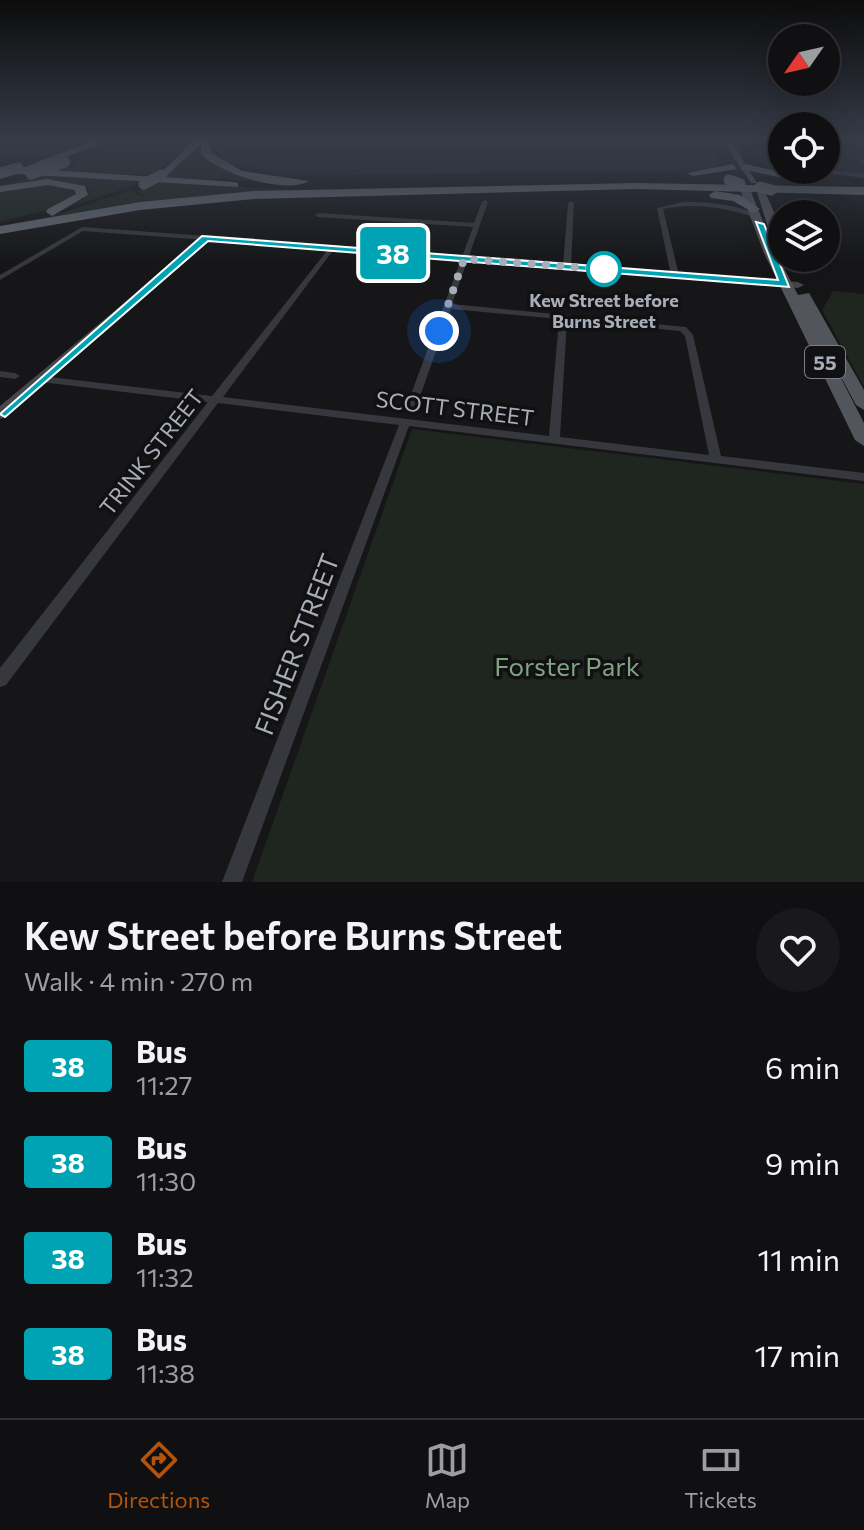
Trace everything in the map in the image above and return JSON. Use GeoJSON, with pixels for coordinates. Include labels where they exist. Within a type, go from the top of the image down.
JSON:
{"type":"FeatureCollection","features":[{"type":"Feature","properties":{"kind":"highway"},"geometry":{"type":"LineString","coordinates":[[0,229],[57,210],[78,200],[83,193],[78,186],[55,182]]}},
{"type":"Feature","properties":{"kind":"highway"},"geometry":{"type":"LineString","coordinates":[[0,229],[123,193],[147,182]]}},
{"type":"Feature","properties":{"kind":"highway"},"geometry":{"type":"LineString","coordinates":[[199,182],[323,188],[664,182]]}},
{"type":"Feature","properties":{"kind":"highway"},"geometry":{"type":"LineString","coordinates":[[226,182],[356,182]]}},
{"type":"Feature","properties":{"kind":"highway"},"geometry":{"type":"LineString","coordinates":[[677,182],[864,189]]}},
{"type":"Feature","properties":{"kind":"highway"},"geometry":{"type":"LineString","coordinates":[[729,182],[812,196],[864,197]]}},
{"type":"Feature","properties":{"kind":"highway"},"geometry":{"type":"LineString","coordinates":[[696,194],[765,182]]}},
{"type":"Feature","properties":{"kind":"highway"},"geometry":{"type":"LineString","coordinates":[[393,192],[696,194],[736,198],[749,185],[768,182]]}},
{"type":"Feature","properties":{"kind":"highway"},"geometry":{"type":"LineString","coordinates":[[0,229],[231,197],[665,186],[864,189]]}},
{"type":"Feature","properties":{"kind":"main road","name":"55"},"geometry":{"type":"LineString","coordinates":[[747,182],[768,225]]}},
{"type":"Feature","properties":{"kind":"main road","name":"55"},"geometry":{"type":"LineString","coordinates":[[747,182],[864,440]]}},
{"type":"Feature","properties":{"kind":"main road","name":"55"},"geometry":{"type":"LineString","coordinates":[[788,272],[792,285],[864,405]]}},
{"type":"Feature","properties":{"kind":"street"},"geometry":{"type":"LineString","coordinates":[[675,275],[660,208],[678,205],[733,209],[749,185]]}},
{"type":"Feature","properties":{"kind":"street"},"geometry":{"type":"LineString","coordinates":[[412,405],[485,202]]}},
{"type":"Feature","properties":{"kind":"street"},"geometry":{"type":"LineString","coordinates":[[567,266],[571,203]]}},
{"type":"Feature","properties":{"kind":"street"},"geometry":{"type":"LineString","coordinates":[[318,215],[477,225]]}},
{"type":"Feature","properties":{"kind":"street"},"geometry":{"type":"LineString","coordinates":[[0,278],[82,229],[792,285]]}},
{"type":"Feature","properties":{"kind":"street"},"geometry":{"type":"LineString","coordinates":[[0,414],[206,238]]}},
{"type":"Feature","properties":{"kind":"street","name":"TRINK STREET"},"geometry":{"type":"LineString","coordinates":[[0,680],[332,248]]}},
{"type":"Feature","properties":{"kind":"street"},"geometry":{"type":"LineString","coordinates":[[448,306],[672,327],[689,335],[716,460]]}},
{"type":"Feature","properties":{"kind":"street"},"geometry":{"type":"LineString","coordinates":[[554,440],[563,317]]}},
{"type":"Feature","properties":{"kind":"street"},"geometry":{"type":"LineString","coordinates":[[0,374],[15,376]]}},
{"type":"Feature","properties":{"kind":"street","name":"SCOTT STREET"},"geometry":{"type":"LineString","coordinates":[[41,379],[864,477]]}},
{"type":"Feature","properties":{"kind":"street","name":"FISHER STREET"},"geometry":{"type":"LineString","coordinates":[[232,882],[405,422]]}},
{"type":"Feature","properties":{"kind":"green space"},"geometry":{"type":"Polygon","coordinates":[[[14,182],[37,182],[2,186],[14,182]]]}},
{"type":"Feature","properties":{"kind":"green space"},"geometry":{"type":"Polygon","coordinates":[[[66,182],[142,182],[63,210],[84,199],[89,192],[87,187],[66,182]]]}},
{"type":"Feature","properties":{"kind":"green space"},"geometry":{"type":"Polygon","coordinates":[[[155,182],[298,190],[39,220],[133,190],[135,195],[147,197],[137,191],[155,182]]]}},
{"type":"Feature","properties":{"kind":"green space"},"geometry":{"type":"Polygon","coordinates":[[[52,183],[79,191],[67,205],[0,222],[0,190],[52,183]]]}},
{"type":"Feature","properties":{"kind":"green space"},"geometry":{"type":"Polygon","coordinates":[[[833,291],[864,294],[864,387],[822,310],[833,291]]]}},
{"type":"Feature","properties":{"kind":"green space","name":"Forster Park"},"geometry":{"type":"Polygon","coordinates":[[[412,429],[864,484],[864,882],[252,882],[412,429]]]}},
{"type":"Feature","properties":{"kind":"bus line","name":"38"},"geometry":{"type":"LineString","coordinates":[[0,414],[206,238],[785,284],[760,224]]}},
{"type":"Feature","properties":{"kind":"place","name":"Kew Street before Burns Street"},"geometry":{"type":"Point","coordinates":[604,269]}},
{"type":"Feature","properties":{"kind":"route"},"geometry":{"type":"LineString","coordinates":[[439,331],[464,259],[604,269]]}}]}
